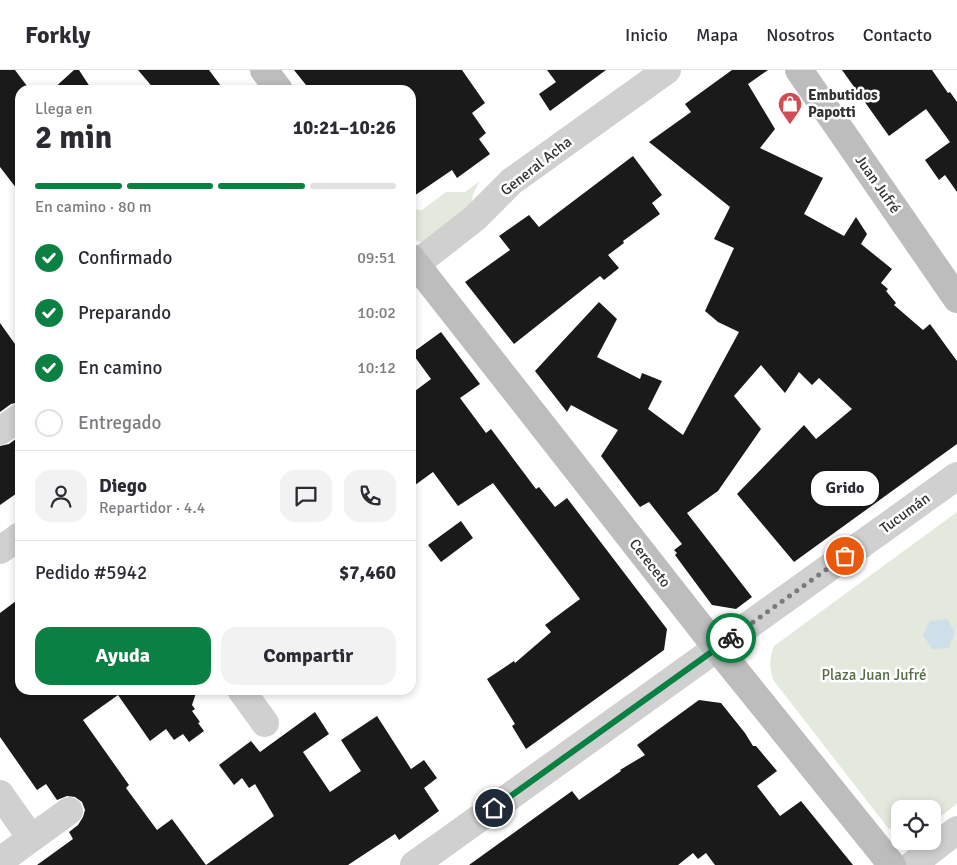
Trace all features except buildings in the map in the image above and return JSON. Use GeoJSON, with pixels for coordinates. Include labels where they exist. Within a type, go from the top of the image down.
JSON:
{"type":"FeatureCollection","features":[{"type":"Feature","properties":{"kind":"main road"},"geometry":{"type":"LineString","coordinates":[[264,70],[275,85]]}},
{"type":"Feature","properties":{"kind":"main road","name":"Juan Jufré"},"geometry":{"type":"LineString","coordinates":[[799,70],[957,299]]}},
{"type":"Feature","properties":{"kind":"main road","name":"Cereceto"},"geometry":{"type":"LineString","coordinates":[[416,268],[717,648],[892,865]]}},
{"type":"Feature","properties":{"kind":"street","name":"General Acha"},"geometry":{"type":"LineString","coordinates":[[416,262],[475,218],[512,181],[667,70]]}},
{"type":"Feature","properties":{"kind":"street"},"geometry":{"type":"LineString","coordinates":[[0,431],[15,420]]}},
{"type":"Feature","properties":{"kind":"street","name":"Tucumán"},"geometry":{"type":"LineString","coordinates":[[414,865],[957,476]]}},
{"type":"Feature","properties":{"kind":"street"},"geometry":{"type":"LineString","coordinates":[[0,550],[15,540]]}},
{"type":"Feature","properties":{"kind":"street"},"geometry":{"type":"LineString","coordinates":[[245,695],[265,723]]}},
{"type":"Feature","properties":{"kind":"street"},"geometry":{"type":"LineString","coordinates":[[0,794],[32,838]]}},
{"type":"Feature","properties":{"kind":"street"},"geometry":{"type":"LineString","coordinates":[[0,860],[69,811]]}},
{"type":"Feature","properties":{"kind":"street"},"geometry":{"type":"LineString","coordinates":[[912,865],[957,830]]}},
{"type":"Feature","properties":{"kind":"green space"},"geometry":{"type":"Polygon","coordinates":[[[480,181],[473,194],[471,207],[424,243],[416,240],[416,209],[422,210],[446,192],[465,192],[480,181]]]}},
{"type":"Feature","properties":{"kind":"green space","name":"Plaza Juan Jufré"},"geometry":{"type":"Polygon","coordinates":[[[957,512],[957,804],[941,816],[941,800],[891,800],[891,829],[888,828],[774,681],[770,664],[774,646],[957,512]]]}},
{"type":"Feature","properties":{"kind":"shaded area"},"geometry":{"type":"Polygon","coordinates":[[[947,619],[955,632],[949,648],[932,649],[923,635],[930,621],[947,619]]]}},
{"type":"Feature","properties":{"kind":"way so far"},"geometry":{"type":"LineString","coordinates":[[731,638],[845,556]]}},
{"type":"Feature","properties":{"kind":"place","name":"Embutidos Papotti"},"geometry":{"type":"Point","coordinates":[790,125]}},
{"type":"Feature","properties":{"kind":"place","name":"Grido"},"geometry":{"type":"Point","coordinates":[845,556]}},
{"type":"Feature","properties":{"kind":"route"},"geometry":{"type":"LineString","coordinates":[[494,808],[731,638]]}}]}
